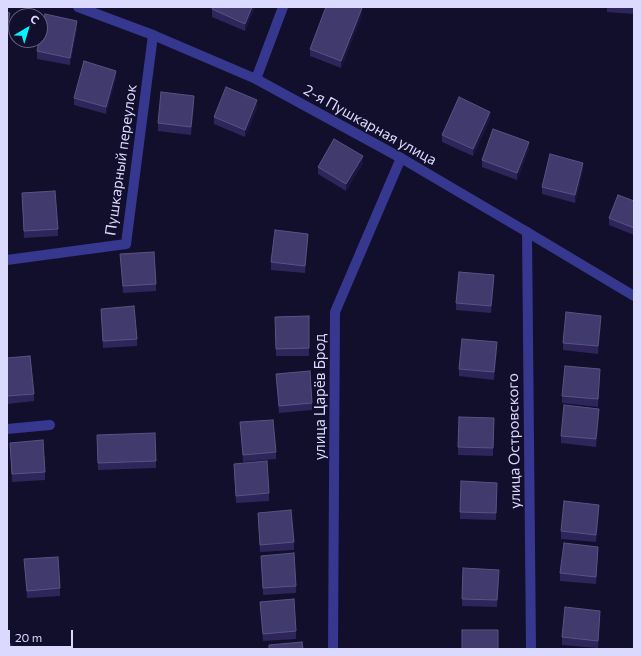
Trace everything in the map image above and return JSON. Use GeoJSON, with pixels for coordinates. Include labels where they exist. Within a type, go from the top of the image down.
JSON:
{"type":"FeatureCollection","features":[{"type":"Feature","properties":{"kind":"street","name":"2-я Пушкарная улица"},"geometry":{"type":"LineString","coordinates":[[78,7],[153,35],[256,79],[401,158],[634,296]]}},
{"type":"Feature","properties":{"kind":"street"},"geometry":{"type":"LineString","coordinates":[[256,79],[283,7]]}},
{"type":"Feature","properties":{"kind":"street","name":"Пушкарный переулок"},"geometry":{"type":"LineString","coordinates":[[7,260],[126,244],[153,35]]}},
{"type":"Feature","properties":{"kind":"street","name":"улица Царёв Брод"},"geometry":{"type":"LineString","coordinates":[[333,649],[335,312],[401,158]]}},
{"type":"Feature","properties":{"kind":"street","name":"улица Островского"},"geometry":{"type":"LineString","coordinates":[[527,232],[531,649]]}},
{"type":"Feature","properties":{"kind":"street"},"geometry":{"type":"LineString","coordinates":[[7,429],[50,425]]}},
{"type":"Feature","properties":{"kind":"building"},"geometry":{"type":"Polygon","coordinates":[[[213,7],[252,7],[245,24],[212,9],[213,7]]]}},
{"type":"Feature","properties":{"kind":"building"},"geometry":{"type":"Polygon","coordinates":[[[326,7],[362,8],[341,61],[310,49],[326,7]]]}},
{"type":"Feature","properties":{"kind":"building"},"geometry":{"type":"Polygon","coordinates":[[[7,12],[8,22],[7,27],[7,12]]]}},
{"type":"Feature","properties":{"kind":"building"},"geometry":{"type":"Polygon","coordinates":[[[48,15],[77,21],[70,58],[37,51],[38,48],[48,48],[48,15]]]}},
{"type":"Feature","properties":{"kind":"building"},"geometry":{"type":"Polygon","coordinates":[[[84,61],[116,71],[106,107],[74,98],[84,61]]]}},
{"type":"Feature","properties":{"kind":"building"},"geometry":{"type":"Polygon","coordinates":[[[226,87],[257,100],[245,130],[214,117],[226,87]]]}},
{"type":"Feature","properties":{"kind":"building"},"geometry":{"type":"Polygon","coordinates":[[[161,92],[194,96],[191,127],[158,123],[161,92]]]}},
{"type":"Feature","properties":{"kind":"building"},"geometry":{"type":"Polygon","coordinates":[[[459,97],[490,112],[473,149],[442,135],[459,97]]]}},
{"type":"Feature","properties":{"kind":"building"},"geometry":{"type":"Polygon","coordinates":[[[493,129],[529,142],[517,173],[482,160],[493,129]]]}},
{"type":"Feature","properties":{"kind":"building"},"geometry":{"type":"Polygon","coordinates":[[[334,139],[363,156],[346,184],[318,167],[334,139]]]}},
{"type":"Feature","properties":{"kind":"building"},"geometry":{"type":"Polygon","coordinates":[[[550,154],[583,163],[575,195],[542,187],[550,154]]]}},
{"type":"Feature","properties":{"kind":"building"},"geometry":{"type":"Polygon","coordinates":[[[55,191],[58,229],[24,231],[22,193],[55,191]]]}},
{"type":"Feature","properties":{"kind":"building"},"geometry":{"type":"Polygon","coordinates":[[[618,195],[634,201],[634,228],[609,218],[618,195]]]}},
{"type":"Feature","properties":{"kind":"building"},"geometry":{"type":"Polygon","coordinates":[[[275,230],[308,234],[305,266],[271,262],[275,230]]]}},
{"type":"Feature","properties":{"kind":"building"},"geometry":{"type":"Polygon","coordinates":[[[154,252],[156,284],[123,286],[120,254],[154,252]]]}},
{"type":"Feature","properties":{"kind":"building"},"geometry":{"type":"Polygon","coordinates":[[[459,272],[494,275],[491,306],[456,303],[459,272]]]}},
{"type":"Feature","properties":{"kind":"building"},"geometry":{"type":"Polygon","coordinates":[[[134,306],[137,339],[103,341],[101,309],[134,306]]]}},
{"type":"Feature","properties":{"kind":"building"},"geometry":{"type":"Polygon","coordinates":[[[566,312],[601,316],[598,346],[563,343],[566,312]]]}},
{"type":"Feature","properties":{"kind":"building"},"geometry":{"type":"Polygon","coordinates":[[[309,316],[309,348],[276,349],[275,317],[309,316]]]}},
{"type":"Feature","properties":{"kind":"building"},"geometry":{"type":"Polygon","coordinates":[[[462,339],[497,342],[494,372],[459,369],[462,339]]]}},
{"type":"Feature","properties":{"kind":"building"},"geometry":{"type":"Polygon","coordinates":[[[30,356],[34,394],[7,396],[7,358],[30,356]]]}},
{"type":"Feature","properties":{"kind":"building"},"geometry":{"type":"Polygon","coordinates":[[[565,366],[600,369],[598,399],[562,396],[565,366]]]}},
{"type":"Feature","properties":{"kind":"building"},"geometry":{"type":"Polygon","coordinates":[[[310,371],[312,403],[279,406],[276,374],[310,371]]]}},
{"type":"Feature","properties":{"kind":"building"},"geometry":{"type":"Polygon","coordinates":[[[564,405],[599,409],[596,439],[561,436],[564,405]]]}},
{"type":"Feature","properties":{"kind":"building"},"geometry":{"type":"Polygon","coordinates":[[[459,417],[494,418],[493,448],[458,447],[459,417]]]}},
{"type":"Feature","properties":{"kind":"building"},"geometry":{"type":"Polygon","coordinates":[[[273,420],[276,452],[243,455],[240,422],[273,420]]]}},
{"type":"Feature","properties":{"kind":"building"},"geometry":{"type":"Polygon","coordinates":[[[155,433],[156,461],[98,463],[97,435],[155,433]]]}},
{"type":"Feature","properties":{"kind":"building"},"geometry":{"type":"Polygon","coordinates":[[[43,440],[45,472],[12,474],[10,443],[43,440]]]}},
{"type":"Feature","properties":{"kind":"building"},"geometry":{"type":"Polygon","coordinates":[[[267,461],[269,493],[236,496],[234,464],[267,461]]]}},
{"type":"Feature","properties":{"kind":"building"},"geometry":{"type":"Polygon","coordinates":[[[461,481],[497,483],[496,513],[460,512],[461,481]]]}},
{"type":"Feature","properties":{"kind":"building"},"geometry":{"type":"Polygon","coordinates":[[[564,501],[599,505],[596,535],[561,531],[564,501]]]}},
{"type":"Feature","properties":{"kind":"building"},"geometry":{"type":"Polygon","coordinates":[[[291,510],[294,542],[260,545],[258,513],[291,510]]]}},
{"type":"Feature","properties":{"kind":"building"},"geometry":{"type":"Polygon","coordinates":[[[564,543],[598,547],[596,577],[560,573],[564,543]]]}},
{"type":"Feature","properties":{"kind":"building"},"geometry":{"type":"Polygon","coordinates":[[[294,553],[296,586],[263,588],[261,556],[294,553]]]}},
{"type":"Feature","properties":{"kind":"building"},"geometry":{"type":"Polygon","coordinates":[[[58,557],[60,588],[27,591],[24,559],[58,557]]]}},
{"type":"Feature","properties":{"kind":"building"},"geometry":{"type":"Polygon","coordinates":[[[463,568],[499,570],[497,600],[462,599],[463,568]]]}},
{"type":"Feature","properties":{"kind":"building"},"geometry":{"type":"Polygon","coordinates":[[[294,599],[296,631],[263,634],[260,602],[294,599]]]}},
{"type":"Feature","properties":{"kind":"building"},"geometry":{"type":"Polygon","coordinates":[[[565,607],[600,611],[598,641],[562,637],[565,607]]]}},
{"type":"Feature","properties":{"kind":"building"},"geometry":{"type":"Polygon","coordinates":[[[462,630],[498,630],[498,649],[462,649],[462,630]]]}},
{"type":"Feature","properties":{"kind":"building"},"geometry":{"type":"Polygon","coordinates":[[[302,642],[303,649],[269,649],[269,645],[302,642]]]}}]}
